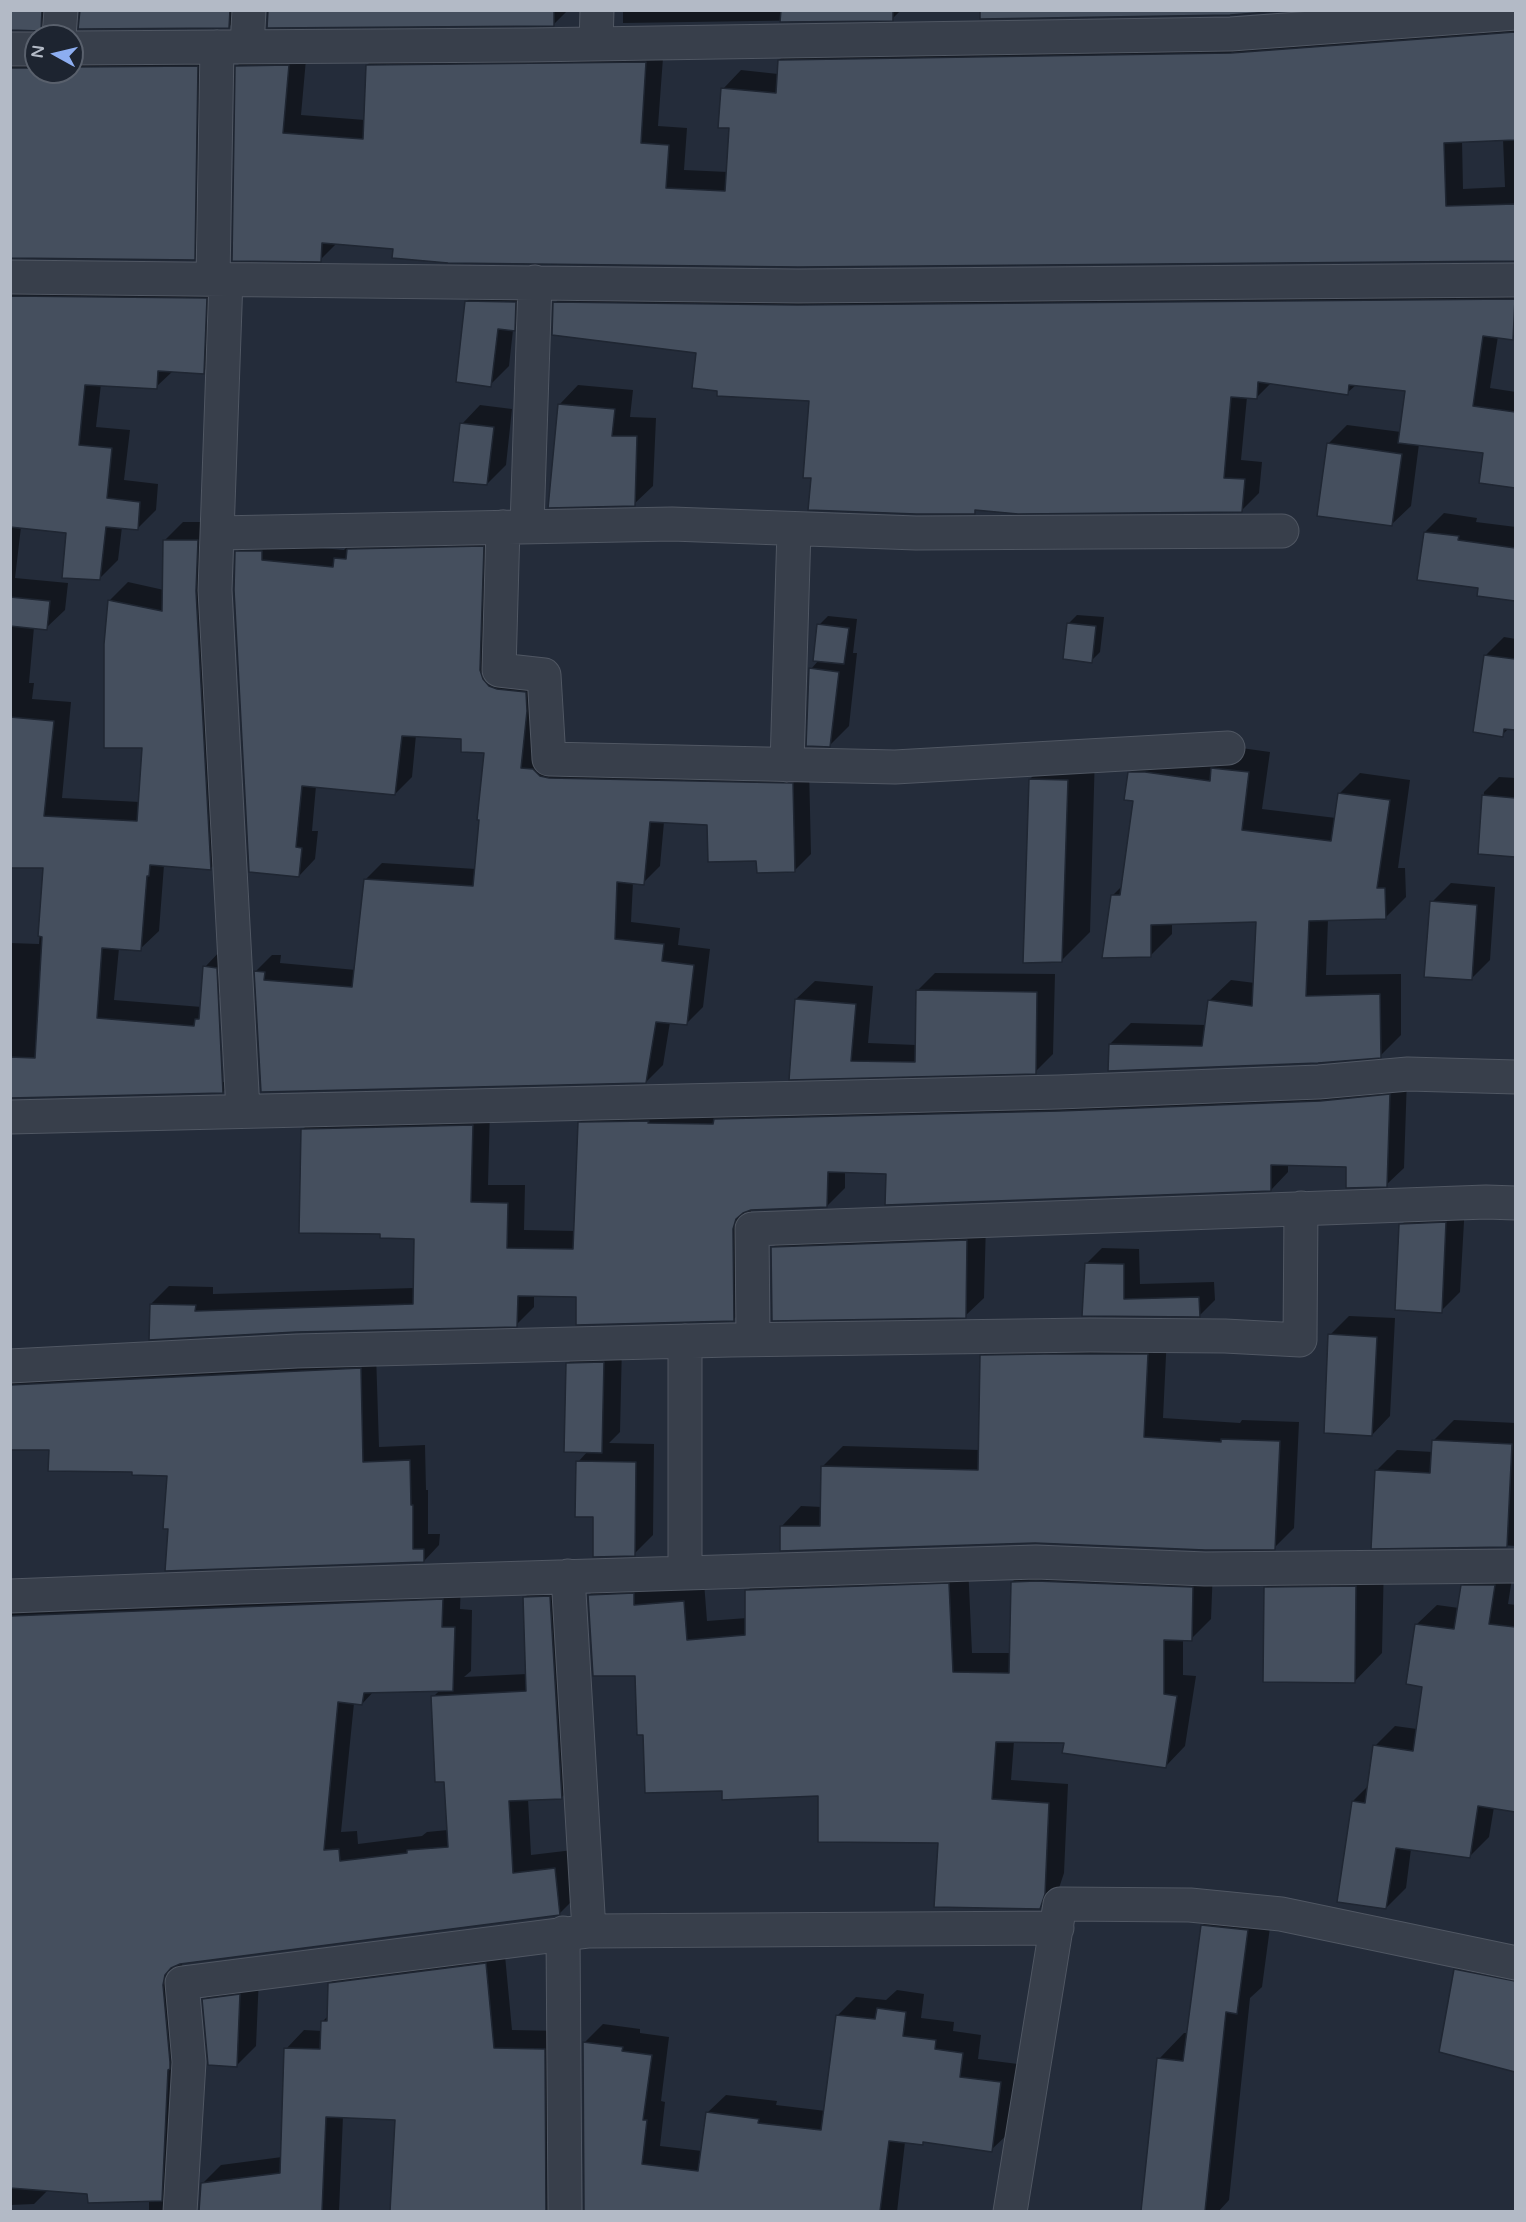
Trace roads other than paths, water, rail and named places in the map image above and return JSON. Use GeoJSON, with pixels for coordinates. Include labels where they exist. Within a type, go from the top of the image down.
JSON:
{"type":"FeatureCollection","features":[{"type":"Feature","properties":{"kind":"street"},"geometry":{"type":"LineString","coordinates":[[243,1111],[215,591],[220,279],[232,47],[249,10]]}},
{"type":"Feature","properties":{"kind":"street"},"geometry":{"type":"LineString","coordinates":[[596,43],[597,10]]}},
{"type":"Feature","properties":{"kind":"street"},"geometry":{"type":"LineString","coordinates":[[84,48],[1231,34],[1365,17],[1515,13]]}},
{"type":"Feature","properties":{"kind":"street"},"geometry":{"type":"LineString","coordinates":[[10,276],[798,286],[1515,280]]}},
{"type":"Feature","properties":{"kind":"street"},"geometry":{"type":"LineString","coordinates":[[535,282],[515,526],[499,670],[544,675],[549,759],[895,767],[1228,748]]}},
{"type":"Feature","properties":{"kind":"street"},"geometry":{"type":"LineString","coordinates":[[217,533],[672,524],[916,533],[1282,531]]}},
{"type":"Feature","properties":{"kind":"street"},"geometry":{"type":"LineString","coordinates":[[787,765],[794,529]]}},
{"type":"Feature","properties":{"kind":"street"},"geometry":{"type":"LineString","coordinates":[[10,1117],[1059,1092],[1318,1082],[1408,1074],[1515,1077]]}},
{"type":"Feature","properties":{"kind":"street"},"geometry":{"type":"LineString","coordinates":[[753,1339],[752,1229],[1301,1208],[1515,1203]]}},
{"type":"Feature","properties":{"kind":"street"},"geometry":{"type":"LineString","coordinates":[[10,1366],[297,1351],[753,1339],[1090,1335],[1225,1336],[1300,1340],[1301,1208]]}},
{"type":"Feature","properties":{"kind":"street"},"geometry":{"type":"LineString","coordinates":[[685,1341],[685,1573]]}},
{"type":"Feature","properties":{"kind":"street"},"geometry":{"type":"LineString","coordinates":[[10,1596],[1036,1562],[1205,1569],[1515,1566]]}},
{"type":"Feature","properties":{"kind":"street"},"geometry":{"type":"LineString","coordinates":[[565,2211],[576,1932],[567,1576]]}},
{"type":"Feature","properties":{"kind":"street"},"geometry":{"type":"LineString","coordinates":[[1010,2211],[1060,1904],[1190,1905],[1281,1914],[1515,1963]]}},
{"type":"Feature","properties":{"kind":"street"},"geometry":{"type":"LineString","coordinates":[[180,2211],[189,2062],[182,1983],[576,1932],[1056,1928]]}}]}
